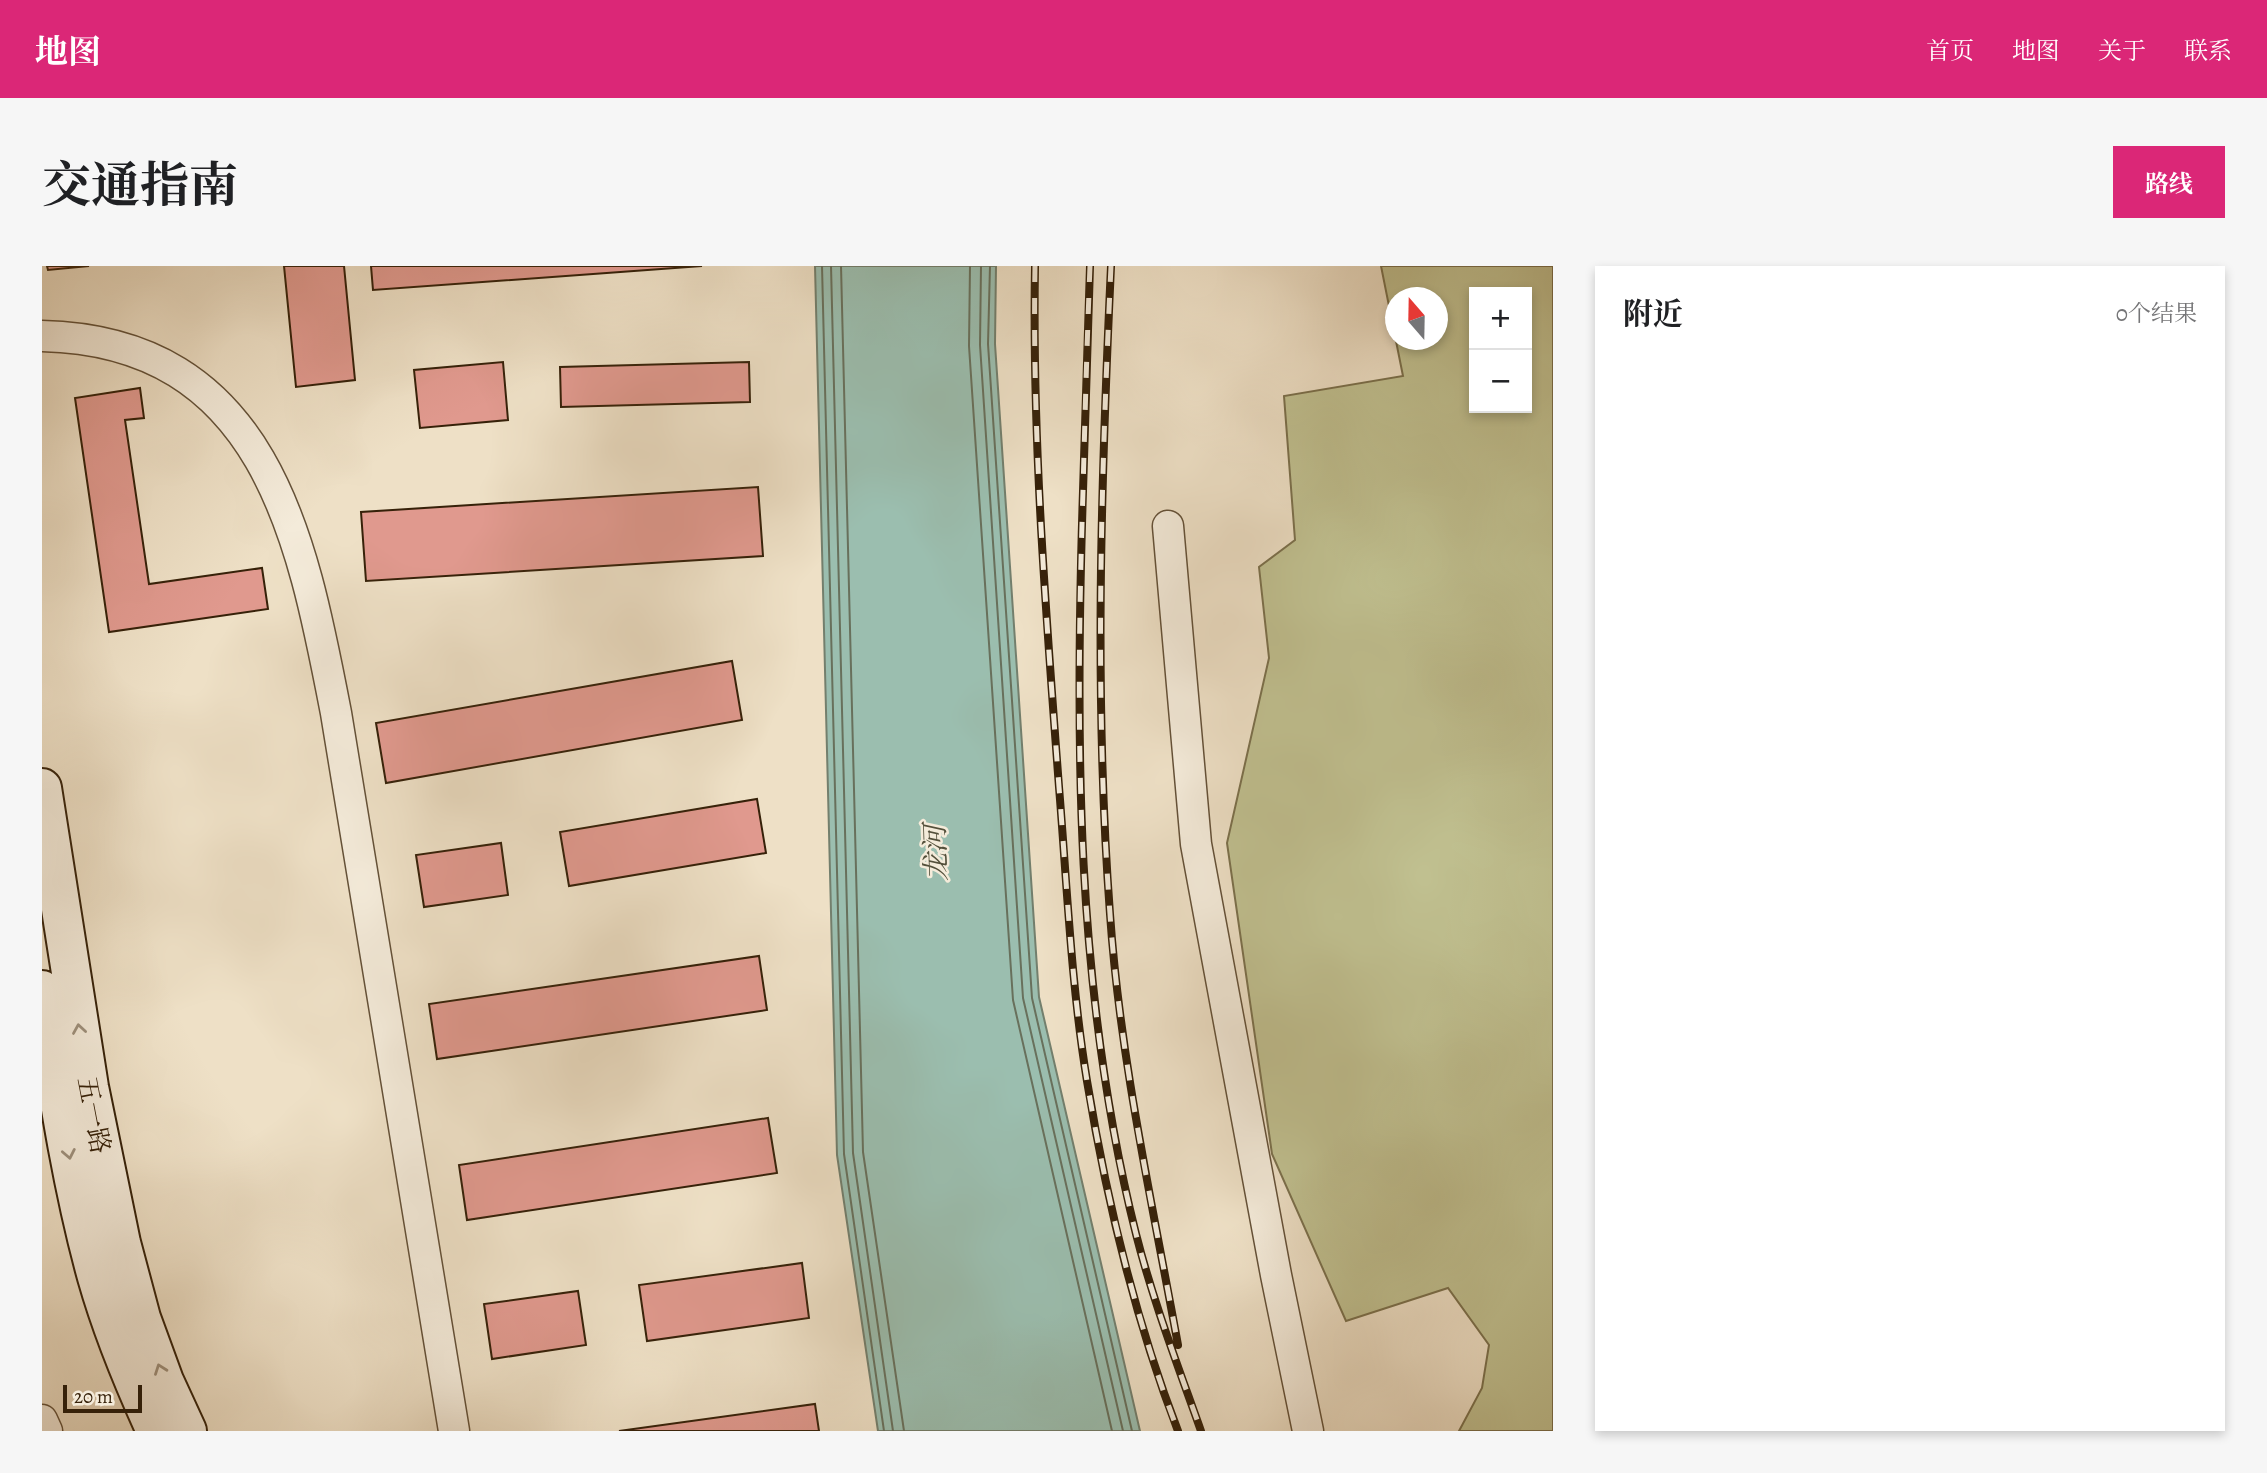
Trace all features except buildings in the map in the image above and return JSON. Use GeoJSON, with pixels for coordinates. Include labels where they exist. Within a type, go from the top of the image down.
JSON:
{"type":"FeatureCollection","features":[{"type":"Feature","properties":{"kind":"main road","name":"五一路"},"geometry":{"type":"LineString","coordinates":[[42,788],[89,1087],[110,1193],[141,1318],[164,1381],[187,1431]]}},
{"type":"Feature","properties":{"kind":"main road","name":"五一路"},"geometry":{"type":"LineString","coordinates":[[42,990],[76,1188],[97,1275],[113,1326],[156,1431]]}},
{"type":"Feature","properties":{"kind":"street"},"geometry":{"type":"LineString","coordinates":[[42,336],[102,343],[147,355],[187,377],[231,420],[254,449],[280,496],[301,553],[320,629],[336,713],[454,1431]]}},
{"type":"Feature","properties":{"kind":"street"},"geometry":{"type":"LineString","coordinates":[[1168,526],[1196,844],[1276,1275],[1308,1431]]}},
{"type":"Feature","properties":{"kind":"street"},"geometry":{"type":"LineString","coordinates":[[42,1420],[47,1431]]}},
{"type":"Feature","properties":{"kind":"green space"},"geometry":{"type":"Polygon","coordinates":[[[1381,266],[1553,266],[1553,1431],[1459,1431],[1482,1388],[1489,1345],[1448,1288],[1346,1321],[1272,1154],[1227,843],[1269,658],[1259,567],[1295,540],[1284,396],[1403,376],[1398,350],[1448,350],[1448,287],[1385,287],[1381,266]]]}},
{"type":"Feature","properties":{"kind":"water","name":"龙河"},"geometry":{"type":"Polygon","coordinates":[[[815,266],[996,266],[995,344],[1039,997],[1140,1431],[878,1431],[837,1155],[815,266]]]}},
{"type":"Feature","properties":{"kind":"railway"},"geometry":{"type":"LineString","coordinates":[[1035,266],[1041,527],[1077,1008],[1087,1081],[1113,1214],[1149,1347],[1178,1431]]}},
{"type":"Feature","properties":{"kind":"railway"},"geometry":{"type":"LineString","coordinates":[[1090,266],[1079,678],[1080,771],[1090,958],[1116,1143],[1136,1234],[1158,1309],[1201,1431]]}},
{"type":"Feature","properties":{"kind":"railway"},"geometry":{"type":"LineString","coordinates":[[1111,266],[1101,590],[1102,752],[1110,914],[1129,1076],[1178,1345]]}}]}
